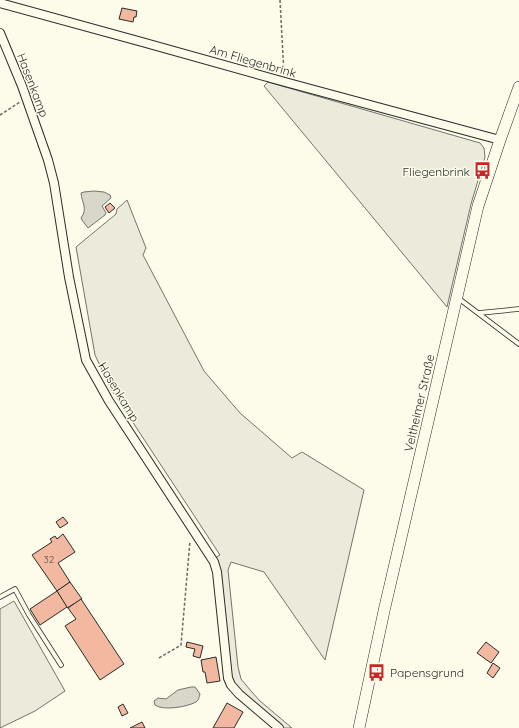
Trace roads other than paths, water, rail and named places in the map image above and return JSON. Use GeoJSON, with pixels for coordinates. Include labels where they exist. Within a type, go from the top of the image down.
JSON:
{"type":"FeatureCollection","features":[{"type":"Feature","properties":{"kind":"main road","name":"Veltheimer Straße"},"geometry":{"type":"LineString","coordinates":[[359,728],[386,603],[478,206],[519,87]]}},
{"type":"Feature","properties":{"kind":"street","name":"Am Fliegenbrink"},"geometry":{"type":"LineString","coordinates":[[0,3],[500,140]]}},
{"type":"Feature","properties":{"kind":"street","name":"Hasenkamp"},"geometry":{"type":"LineString","coordinates":[[0,33],[22,86],[48,160],[54,183],[69,277],[86,360],[109,401],[214,562],[228,678],[231,685],[239,694],[279,728]]}},
{"type":"Feature","properties":{"kind":"lane"},"geometry":{"type":"LineString","coordinates":[[456,297],[519,344]]}},
{"type":"Feature","properties":{"kind":"lane"},"geometry":{"type":"LineString","coordinates":[[478,314],[519,309]]}},
{"type":"Feature","properties":{"kind":"lane"},"geometry":{"type":"LineString","coordinates":[[0,597],[15,590],[61,665]]}},
{"type":"Feature","properties":{"kind":"place","name":"Fliegenbrink"},"geometry":{"type":"Point","coordinates":[483,171]}},
{"type":"Feature","properties":{"kind":"place","name":"Papensgrund"},"geometry":{"type":"Point","coordinates":[377,672]}}]}
